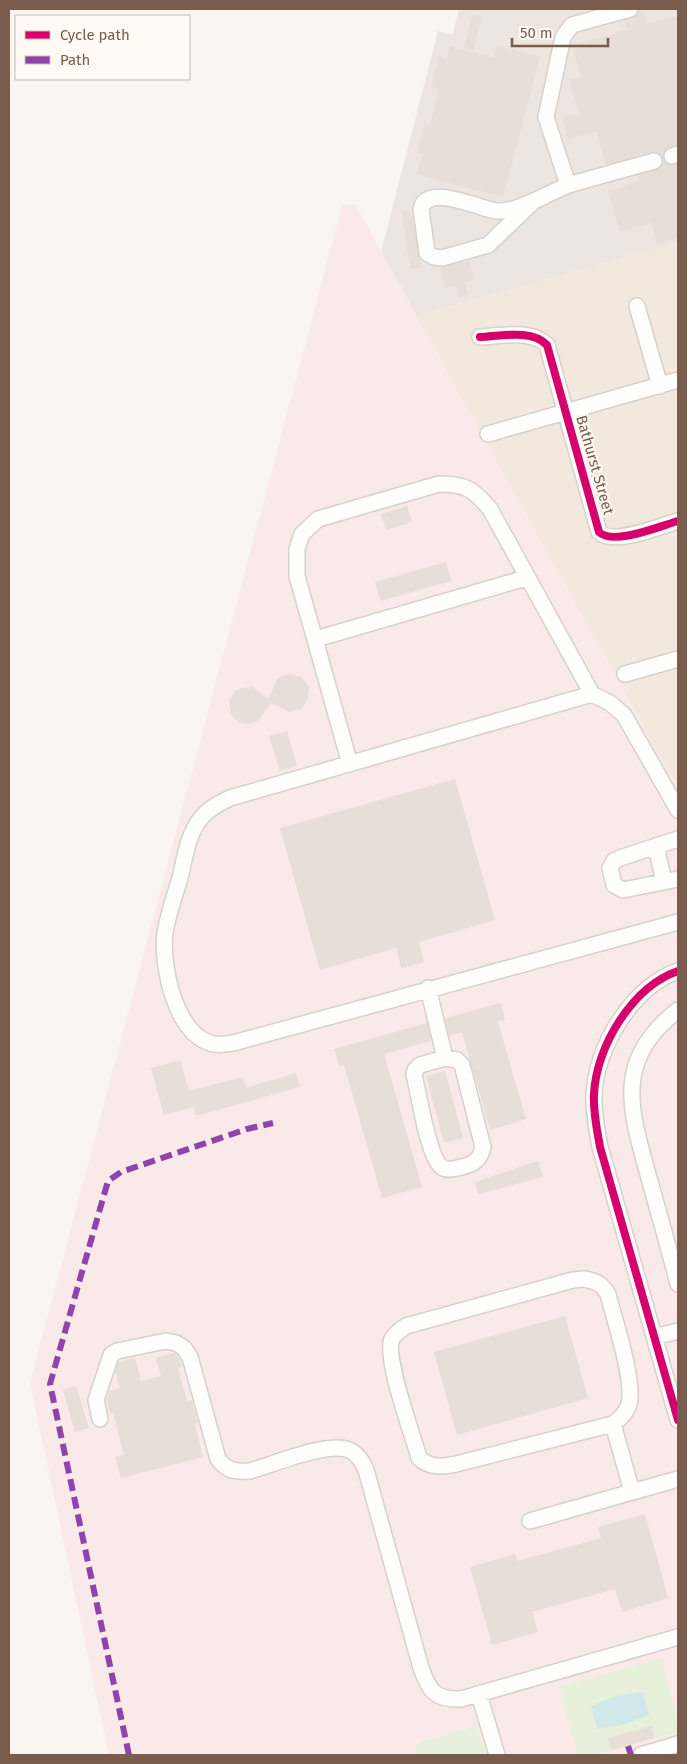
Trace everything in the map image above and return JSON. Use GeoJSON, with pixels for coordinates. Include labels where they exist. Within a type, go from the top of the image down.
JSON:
{"type":"FeatureCollection","features":[{"type":"Feature","properties":{"kind":"street"},"geometry":{"type":"LineString","coordinates":[[568,185],[546,117],[563,37],[572,25],[630,9]]}},
{"type":"Feature","properties":{"kind":"street"},"geometry":{"type":"LineString","coordinates":[[534,201],[488,245],[442,258],[434,257],[427,253],[421,209],[422,204],[430,197],[439,197],[496,211],[515,209],[568,185],[654,161]]}},
{"type":"Feature","properties":{"kind":"street"},"geometry":{"type":"LineString","coordinates":[[637,306],[660,386]]}},
{"type":"Feature","properties":{"kind":"street"},"geometry":{"type":"LineString","coordinates":[[480,337],[532,336],[541,339],[547,345],[551,356],[566,412]]}},
{"type":"Feature","properties":{"kind":"street"},"geometry":{"type":"LineString","coordinates":[[488,434],[678,380]]}},
{"type":"Feature","properties":{"kind":"street","name":"Bathurst Street"},"geometry":{"type":"LineString","coordinates":[[566,412],[599,532],[602,536],[617,538],[678,521]]}},
{"type":"Feature","properties":{"kind":"street"},"geometry":{"type":"LineString","coordinates":[[350,764],[297,576],[296,561],[302,534],[322,517],[438,484],[468,488],[477,493],[490,509],[526,578],[561,635],[592,694],[610,703],[624,715],[678,810]]}},
{"type":"Feature","properties":{"kind":"street"},"geometry":{"type":"LineString","coordinates":[[316,639],[526,578]]}},
{"type":"Feature","properties":{"kind":"street"},"geometry":{"type":"LineString","coordinates":[[625,674],[678,659]]}},
{"type":"Feature","properties":{"kind":"street"},"geometry":{"type":"LineString","coordinates":[[592,694],[230,798],[214,807],[201,817],[188,848],[165,932],[166,965],[176,1004],[183,1019],[195,1033],[210,1044],[233,1043],[428,988],[678,922]]}},
{"type":"Feature","properties":{"kind":"street"},"geometry":{"type":"LineString","coordinates":[[656,846],[671,880],[623,890],[614,885],[611,879],[610,868],[614,861],[656,846],[677,843]]}},
{"type":"Feature","properties":{"kind":"street"},"geometry":{"type":"LineString","coordinates":[[678,971],[653,985],[634,1003],[614,1028],[601,1058],[594,1093],[600,1147],[678,1420]]}},
{"type":"Feature","properties":{"kind":"street"},"geometry":{"type":"LineString","coordinates":[[428,988],[445,1058]]}},
{"type":"Feature","properties":{"kind":"street"},"geometry":{"type":"LineString","coordinates":[[678,1010],[660,1026],[643,1051],[634,1076],[631,1107],[678,1284]]}},
{"type":"Feature","properties":{"kind":"street"},"geometry":{"type":"LineString","coordinates":[[445,1058],[457,1060],[462,1065],[483,1147],[481,1156],[472,1165],[449,1170],[439,1164],[432,1153],[414,1075],[415,1070],[420,1065],[445,1058]]}},
{"type":"Feature","properties":{"kind":"street"},"geometry":{"type":"LineString","coordinates":[[572,1280],[595,1280],[603,1286],[608,1294],[631,1386],[629,1406],[625,1414],[613,1424],[456,1464],[433,1466],[425,1463],[419,1458],[390,1359],[392,1339],[396,1332],[406,1326],[572,1280]]}},
{"type":"Feature","properties":{"kind":"street"},"geometry":{"type":"LineString","coordinates":[[654,1337],[678,1331]]}},
{"type":"Feature","properties":{"kind":"street"},"geometry":{"type":"LineString","coordinates":[[100,1419],[96,1400],[111,1355],[166,1341],[176,1343],[190,1357],[218,1459],[224,1468],[236,1472],[250,1471],[332,1447],[348,1449],[359,1457],[366,1470],[426,1681],[438,1696],[449,1699],[480,1694],[678,1637]]}},
{"type":"Feature","properties":{"kind":"street"},"geometry":{"type":"LineString","coordinates":[[613,1424],[632,1492]]}},
{"type":"Feature","properties":{"kind":"street"},"geometry":{"type":"LineString","coordinates":[[530,1520],[678,1480]]}},
{"type":"Feature","properties":{"kind":"street"},"geometry":{"type":"LineString","coordinates":[[480,1694],[497,1755]]}},
{"type":"Feature","properties":{"kind":"street"},"geometry":{"type":"LineString","coordinates":[[641,1755],[678,1744]]}},
{"type":"Feature","properties":{"kind":"shaded area"},"geometry":{"type":"Polygon","coordinates":[[[459,9],[678,9],[678,242],[416,316],[381,252],[438,31],[452,35],[459,9]]]}},
{"type":"Feature","properties":{"kind":"shaded area"},"geometry":{"type":"Polygon","coordinates":[[[355,204],[678,788],[678,1755],[109,1755],[30,1383],[342,206],[355,204]]]}},
{"type":"Feature","properties":{"kind":"shaded area"},"geometry":{"type":"Polygon","coordinates":[[[678,242],[678,788],[416,316],[678,242]]]}},
{"type":"Feature","properties":{"kind":"green space"},"geometry":{"type":"Polygon","coordinates":[[[661,1658],[678,1721],[678,1732],[594,1755],[578,1755],[559,1687],[661,1658]]]}},
{"type":"Feature","properties":{"kind":"green space"},"geometry":{"type":"Polygon","coordinates":[[[477,1726],[486,1755],[418,1755],[415,1744],[477,1726]]]}},
{"type":"Feature","properties":{"kind":"water"},"geometry":{"type":"Polygon","coordinates":[[[643,1692],[649,1715],[625,1724],[597,1729],[591,1706],[616,1696],[643,1692]]]}},
{"type":"Feature","properties":{"kind":"building"},"geometry":{"type":"Polygon","coordinates":[[[643,10],[647,24],[677,16],[678,22],[678,145],[669,147],[663,155],[666,163],[678,164],[678,238],[657,244],[651,222],[620,232],[608,191],[639,181],[638,175],[660,168],[663,163],[661,155],[651,152],[606,165],[596,131],[568,139],[562,118],[579,114],[569,80],[581,77],[572,45],[627,30],[624,20],[633,18],[643,10]]]}},
{"type":"Feature","properties":{"kind":"building"},"geometry":{"type":"Polygon","coordinates":[[[473,15],[482,18],[473,50],[464,47],[473,15]]]}},
{"type":"Feature","properties":{"kind":"building"},"geometry":{"type":"Polygon","coordinates":[[[450,46],[494,58],[497,46],[540,57],[503,197],[416,174],[422,154],[417,153],[425,123],[430,125],[439,89],[431,87],[439,56],[447,58],[450,46]]]}},
{"type":"Feature","properties":{"kind":"building"},"geometry":{"type":"Polygon","coordinates":[[[412,211],[418,254],[423,267],[410,269],[402,212],[412,211]]]}},
{"type":"Feature","properties":{"kind":"building"},"geometry":{"type":"Polygon","coordinates":[[[469,261],[474,279],[465,282],[468,295],[459,297],[456,285],[445,288],[440,268],[469,261]]]}},
{"type":"Feature","properties":{"kind":"building"},"geometry":{"type":"Polygon","coordinates":[[[407,506],[412,522],[386,530],[381,514],[407,506]]]}},
{"type":"Feature","properties":{"kind":"building"},"geometry":{"type":"Polygon","coordinates":[[[446,562],[451,581],[380,601],[375,582],[446,562]]]}},
{"type":"Feature","properties":{"kind":"building"},"geometry":{"type":"Polygon","coordinates":[[[289,674],[301,677],[309,687],[308,699],[301,709],[289,712],[271,703],[258,721],[246,724],[240,723],[231,714],[229,702],[235,691],[241,688],[253,687],[268,699],[278,678],[289,674]]]}},
{"type":"Feature","properties":{"kind":"building"},"geometry":{"type":"Polygon","coordinates":[[[287,731],[297,766],[280,771],[269,736],[287,731]]]}},
{"type":"Feature","properties":{"kind":"building"},"geometry":{"type":"Polygon","coordinates":[[[455,779],[495,920],[419,942],[424,962],[401,968],[396,948],[320,970],[280,828],[455,779]]]}},
{"type":"Feature","properties":{"kind":"building"},"geometry":{"type":"Polygon","coordinates":[[[501,1003],[505,1020],[498,1022],[526,1119],[490,1130],[462,1032],[449,1036],[445,1018],[501,1003]]]}},
{"type":"Feature","properties":{"kind":"building"},"geometry":{"type":"Polygon","coordinates":[[[427,1023],[431,1041],[384,1054],[422,1187],[382,1198],[344,1065],[339,1066],[334,1049],[427,1023]]]}},
{"type":"Feature","properties":{"kind":"building"},"geometry":{"type":"Polygon","coordinates":[[[180,1060],[189,1091],[243,1077],[246,1088],[296,1073],[300,1087],[196,1116],[194,1107],[164,1115],[151,1068],[180,1060]]]}},
{"type":"Feature","properties":{"kind":"building"},"geometry":{"type":"Polygon","coordinates":[[[445,1071],[463,1138],[444,1143],[426,1076],[445,1071]]]}},
{"type":"Feature","properties":{"kind":"building"},"geometry":{"type":"Polygon","coordinates":[[[538,1161],[543,1177],[478,1194],[475,1182],[538,1161]]]}},
{"type":"Feature","properties":{"kind":"building"},"geometry":{"type":"Polygon","coordinates":[[[565,1316],[588,1398],[457,1435],[434,1352],[565,1316]]]}},
{"type":"Feature","properties":{"kind":"building"},"geometry":{"type":"Polygon","coordinates":[[[174,1353],[180,1359],[182,1367],[178,1368],[187,1401],[192,1400],[198,1423],[195,1424],[203,1457],[121,1478],[115,1457],[124,1455],[113,1413],[110,1413],[106,1400],[109,1391],[120,1388],[115,1371],[118,1362],[135,1358],[141,1381],[161,1376],[156,1358],[174,1353]]]}},
{"type":"Feature","properties":{"kind":"building"},"geometry":{"type":"Polygon","coordinates":[[[76,1386],[89,1428],[75,1432],[63,1390],[76,1386]]]}},
{"type":"Feature","properties":{"kind":"building"},"geometry":{"type":"Polygon","coordinates":[[[645,1514],[668,1598],[622,1612],[615,1589],[532,1612],[538,1632],[492,1645],[470,1567],[515,1554],[517,1561],[601,1538],[598,1527],[645,1514]]]}},
{"type":"Feature","properties":{"kind":"building"},"geometry":{"type":"Polygon","coordinates":[[[652,1726],[654,1738],[611,1750],[608,1738],[652,1726]]]}},
{"type":"Feature","properties":{"kind":"marked path"},"geometry":{"type":"LineString","coordinates":[[129,1755],[50,1384],[108,1181],[121,1172],[247,1129],[273,1123]]}},
{"type":"Feature","properties":{"kind":"marked path"},"geometry":{"type":"LineString","coordinates":[[628,1746],[631,1755]]}},
{"type":"Feature","properties":{"kind":"cycle path"},"geometry":{"type":"LineString","coordinates":[[480,337],[525,335],[541,340],[547,345],[599,532],[606,536],[625,536],[678,521]]}},
{"type":"Feature","properties":{"kind":"cycle path"},"geometry":{"type":"LineString","coordinates":[[678,971],[661,979],[646,990],[620,1021],[609,1039],[602,1057],[596,1076],[594,1094],[600,1147],[678,1420]]}}]}
